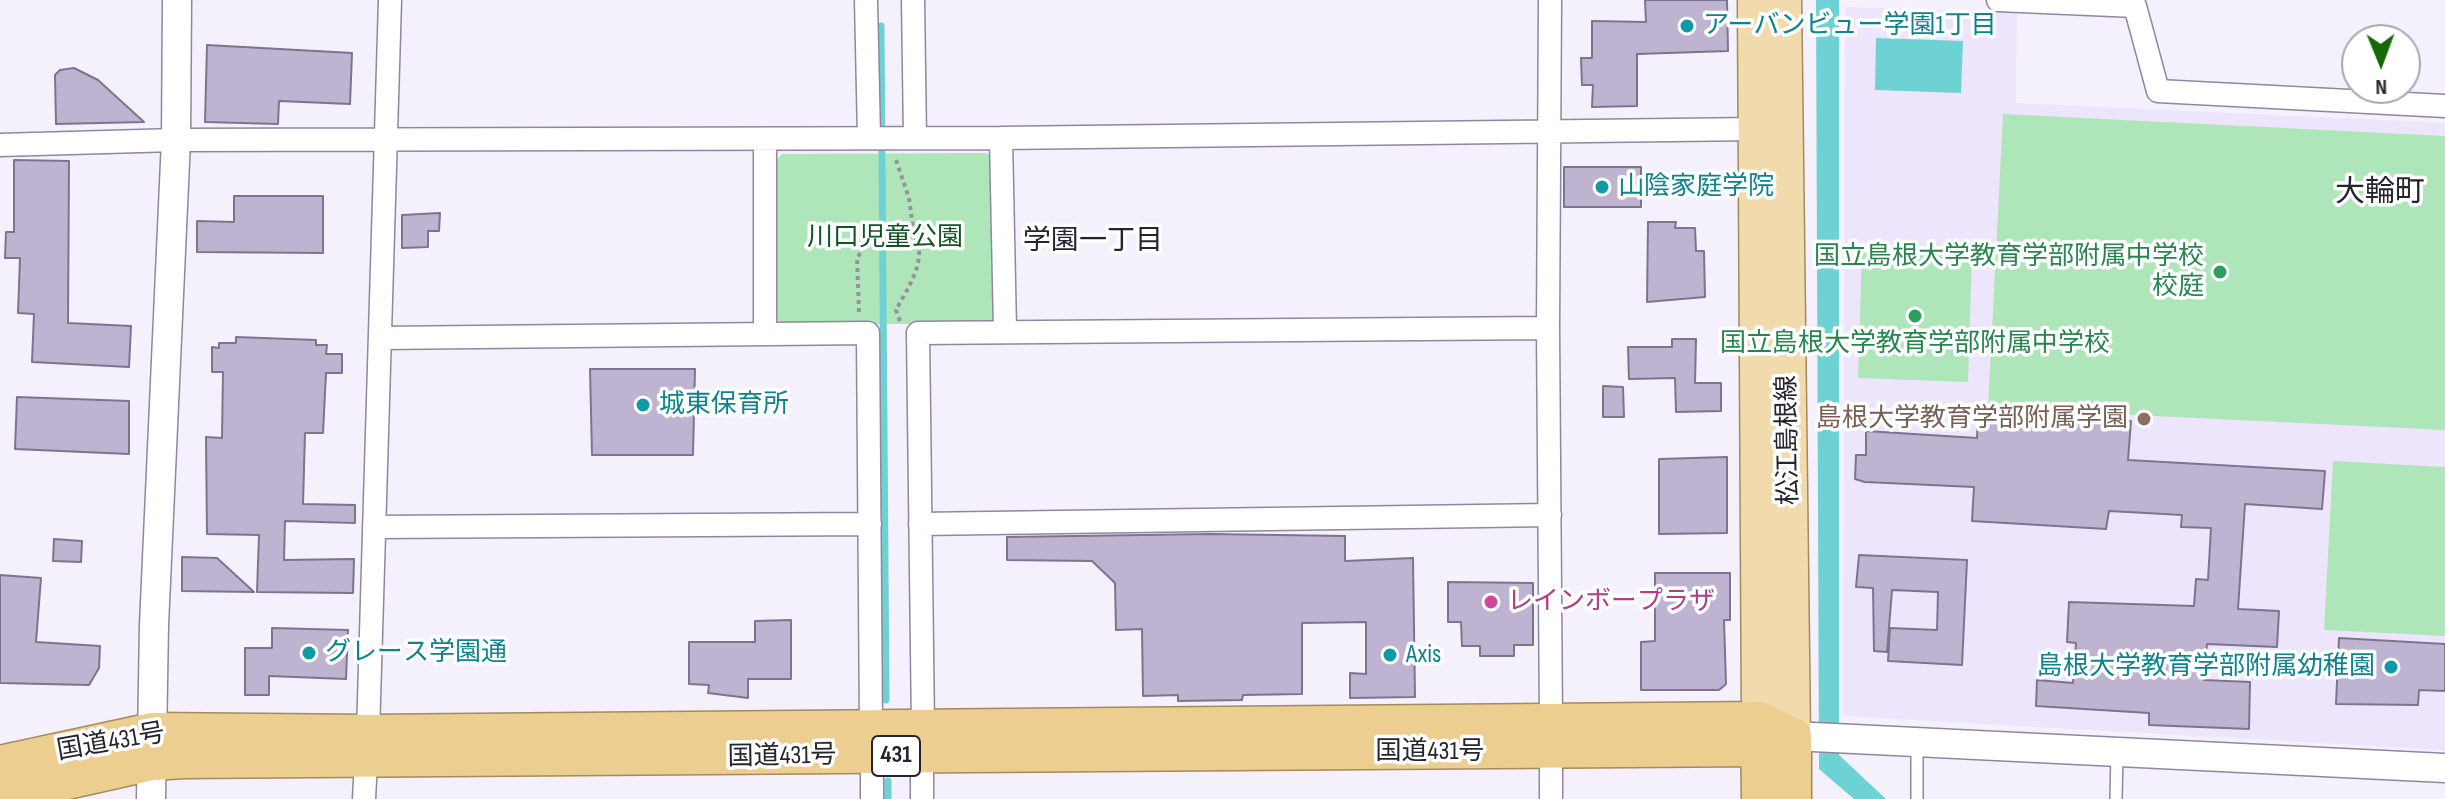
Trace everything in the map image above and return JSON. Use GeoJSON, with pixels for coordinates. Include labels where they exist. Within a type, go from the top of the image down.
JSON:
{"type":"FeatureCollection","features":[{"type":"Feature","properties":{"kind":"highway","name":"国道431号"},"geometry":{"type":"LineString","coordinates":[[1551,736],[1596,751],[1759,734]]}},
{"type":"Feature","properties":{"kind":"highway"},"geometry":{"type":"LineString","coordinates":[[1759,734],[1760,799]]}},
{"type":"Feature","properties":{"kind":"highway","name":"国道431号"},"geometry":{"type":"LineString","coordinates":[[0,764],[152,747],[1793,736]]}},
{"type":"Feature","properties":{"kind":"highway"},"geometry":{"type":"LineString","coordinates":[[1793,736],[1793,799]]}},
{"type":"Feature","properties":{"kind":"highway","name":"国道431号"},"geometry":{"type":"LineString","coordinates":[[0,796],[152,747]]}},
{"type":"Feature","properties":{"kind":"main road","name":"松江島根線"},"geometry":{"type":"LineString","coordinates":[[1755,0],[1759,734]]}},
{"type":"Feature","properties":{"kind":"main road","name":"松江島根線"},"geometry":{"type":"LineString","coordinates":[[1784,0],[1793,736]]}},
{"type":"Feature","properties":{"kind":"street"},"geometry":{"type":"LineString","coordinates":[[151,799],[176,140],[177,0]]}},
{"type":"Feature","properties":{"kind":"street"},"geometry":{"type":"LineString","coordinates":[[364,799],[390,0]]}},
{"type":"Feature","properties":{"kind":"street"},"geometry":{"type":"LineString","coordinates":[[866,0],[883,142]]}},
{"type":"Feature","properties":{"kind":"street"},"geometry":{"type":"LineString","coordinates":[[913,0],[915,137]]}},
{"type":"Feature","properties":{"kind":"street"},"geometry":{"type":"LineString","coordinates":[[1550,0],[1552,111],[1548,132],[1548,328],[1551,799]]}},
{"type":"Feature","properties":{"kind":"street"},"geometry":{"type":"LineString","coordinates":[[1998,0],[2135,6],[2158,91],[2445,106]]}},
{"type":"Feature","properties":{"kind":"street"},"geometry":{"type":"LineString","coordinates":[[0,145],[176,140],[765,139],[883,142],[915,137],[1756,129]]}},
{"type":"Feature","properties":{"kind":"street"},"geometry":{"type":"LineString","coordinates":[[1001,138],[1005,330]]}},
{"type":"Feature","properties":{"kind":"street"},"geometry":{"type":"LineString","coordinates":[[765,139],[765,331]]}},
{"type":"Feature","properties":{"kind":"street"},"geometry":{"type":"LineString","coordinates":[[922,799],[918,333],[1548,328]]}},
{"type":"Feature","properties":{"kind":"street"},"geometry":{"type":"LineString","coordinates":[[380,338],[765,331],[868,333],[872,799]]}},
{"type":"Feature","properties":{"kind":"street"},"geometry":{"type":"LineString","coordinates":[[920,524],[1550,515]]}},
{"type":"Feature","properties":{"kind":"street"},"geometry":{"type":"LineString","coordinates":[[374,527],[870,524]]}},
{"type":"Feature","properties":{"kind":"street"},"geometry":{"type":"LineString","coordinates":[[1793,736],[2445,768]]}},
{"type":"Feature","properties":{"kind":"lane"},"geometry":{"type":"LineString","coordinates":[[1917,741],[1917,799]]}},
{"type":"Feature","properties":{"kind":"lane"},"geometry":{"type":"LineString","coordinates":[[2116,799],[2117,752]]}},
{"type":"Feature","properties":{"kind":"path"},"geometry":{"type":"LineString","coordinates":[[868,333],[857,307],[857,258],[865,246],[914,235],[909,198],[883,142]]}},
{"type":"Feature","properties":{"kind":"shaded area","name":"島根大学教育学部附属学園"},"geometry":{"type":"Polygon","coordinates":[[[1845,7],[2017,12],[2016,103],[2445,123],[2445,750],[1843,716],[1845,7]]]}},
{"type":"Feature","properties":{"kind":"green space","name":"国立島根大学教育学部附属中学校 校庭"},"geometry":{"type":"Polygon","coordinates":[[[2003,114],[2445,136],[2445,430],[1988,408],[2003,114]]]}},
{"type":"Feature","properties":{"kind":"green space","name":"川口児童公園"},"geometry":{"type":"Polygon","coordinates":[[[986,153],[991,156],[994,315],[990,324],[782,324],[776,318],[776,161],[782,154],[986,153]]]}},
{"type":"Feature","properties":{"kind":"green space","name":"国立島根大学教育学部附属中学校"},"geometry":{"type":"Polygon","coordinates":[[[1862,251],[1972,255],[1968,382],[1858,378],[1862,251]]]}},
{"type":"Feature","properties":{"kind":"green space"},"geometry":{"type":"Polygon","coordinates":[[[2333,461],[2445,467],[2445,636],[2324,630],[2333,461]]]}},
{"type":"Feature","properties":{"kind":"water"},"geometry":{"type":"Polygon","coordinates":[[[1816,0],[1839,0],[1839,755],[1886,799],[1854,799],[1819,769],[1816,0]]]}},
{"type":"Feature","properties":{"kind":"water"},"geometry":{"type":"Polygon","coordinates":[[[1876,38],[1963,41],[1961,93],[1875,90],[1876,38]]]}},
{"type":"Feature","properties":{"kind":"building"},"geometry":{"type":"Polygon","coordinates":[[[1645,0],[1727,0],[1728,51],[1637,54],[1637,106],[1592,107],[1593,85],[1582,85],[1581,58],[1592,58],[1592,21],[1646,22],[1645,0]]]}},
{"type":"Feature","properties":{"kind":"building"},"geometry":{"type":"Polygon","coordinates":[[[207,45],[352,53],[350,104],[279,101],[278,124],[205,122],[207,45]]]}},
{"type":"Feature","properties":{"kind":"building"},"geometry":{"type":"Polygon","coordinates":[[[74,68],[98,80],[144,122],[56,124],[55,75],[60,70],[74,68]]]}},
{"type":"Feature","properties":{"kind":"building"},"geometry":{"type":"Polygon","coordinates":[[[14,160],[69,161],[68,323],[131,326],[129,367],[32,362],[34,314],[18,313],[20,258],[5,258],[6,232],[14,232],[14,160]]]}},
{"type":"Feature","properties":{"kind":"building","name":"山陰家庭学院"},"geometry":{"type":"Polygon","coordinates":[[[1564,167],[1641,167],[1641,207],[1564,207],[1564,167]]]}},
{"type":"Feature","properties":{"kind":"building"},"geometry":{"type":"Polygon","coordinates":[[[234,196],[323,196],[323,253],[197,252],[197,221],[234,222],[234,196]]]}},
{"type":"Feature","properties":{"kind":"building"},"geometry":{"type":"Polygon","coordinates":[[[440,213],[439,231],[428,231],[428,247],[402,248],[402,215],[440,213]]]}},
{"type":"Feature","properties":{"kind":"building"},"geometry":{"type":"Polygon","coordinates":[[[1648,222],[1676,222],[1675,228],[1695,228],[1696,251],[1704,251],[1705,297],[1647,302],[1648,222]]]}},
{"type":"Feature","properties":{"kind":"building"},"geometry":{"type":"Polygon","coordinates":[[[236,337],[316,340],[316,345],[327,345],[326,354],[342,354],[342,373],[326,373],[323,433],[305,433],[303,504],[355,505],[355,523],[285,521],[284,560],[354,559],[353,593],[257,592],[259,535],[207,534],[206,437],[222,438],[223,372],[212,372],[212,347],[219,348],[219,343],[236,343],[236,337]]]}},
{"type":"Feature","properties":{"kind":"building"},"geometry":{"type":"Polygon","coordinates":[[[1672,339],[1696,339],[1695,383],[1721,383],[1721,411],[1676,412],[1675,378],[1629,379],[1628,347],[1672,347],[1672,339]]]}},
{"type":"Feature","properties":{"kind":"building","name":"城東保育所"},"geometry":{"type":"Polygon","coordinates":[[[590,369],[695,369],[693,455],[592,455],[590,369]]]}},
{"type":"Feature","properties":{"kind":"building"},"geometry":{"type":"Polygon","coordinates":[[[1603,386],[1623,387],[1624,417],[1603,417],[1603,386]]]}},
{"type":"Feature","properties":{"kind":"building"},"geometry":{"type":"Polygon","coordinates":[[[17,397],[129,401],[129,454],[15,449],[17,397]]]}},
{"type":"Feature","properties":{"kind":"building","name":"国立島根大学教育学部附属中学校"},"geometry":{"type":"Polygon","coordinates":[[[1978,415],[2093,422],[2094,418],[2131,421],[2128,460],[2325,471],[2322,509],[2245,504],[2238,609],[2279,611],[2277,647],[2207,644],[2204,680],[2250,682],[2249,729],[2149,725],[2149,713],[2036,706],[2037,680],[2073,683],[2076,643],[2067,642],[2069,602],[2194,606],[2196,579],[2208,580],[2211,528],[2181,527],[2182,515],[2109,511],[2106,529],[1972,521],[1974,487],[1855,479],[1856,455],[1866,455],[1866,431],[1977,438],[1978,415]]]}},
{"type":"Feature","properties":{"kind":"building"},"geometry":{"type":"Polygon","coordinates":[[[1727,457],[1727,533],[1659,534],[1659,459],[1727,457]]]}},
{"type":"Feature","properties":{"kind":"building"},"geometry":{"type":"Polygon","coordinates":[[[1345,536],[1345,561],[1413,558],[1415,697],[1350,698],[1350,673],[1366,674],[1366,622],[1302,623],[1302,694],[1243,695],[1242,700],[1178,701],[1178,695],[1143,696],[1142,629],[1116,630],[1115,583],[1092,561],[1007,560],[1007,537],[1345,536]]]}},
{"type":"Feature","properties":{"kind":"building"},"geometry":{"type":"Polygon","coordinates":[[[54,539],[82,541],[81,562],[53,561],[54,539]]]}},
{"type":"Feature","properties":{"kind":"building"},"geometry":{"type":"Polygon","coordinates":[[[1859,555],[1967,560],[1962,665],[1888,661],[1890,628],[1937,630],[1938,592],[1892,590],[1887,652],[1874,651],[1873,588],[1856,587],[1859,555]]]}},
{"type":"Feature","properties":{"kind":"building"},"geometry":{"type":"Polygon","coordinates":[[[182,557],[217,558],[254,592],[182,591],[182,557]]]}},
{"type":"Feature","properties":{"kind":"building"},"geometry":{"type":"Polygon","coordinates":[[[1655,573],[1730,573],[1730,620],[1724,620],[1726,684],[1719,690],[1641,690],[1641,642],[1655,641],[1655,573]]]}},
{"type":"Feature","properties":{"kind":"building"},"geometry":{"type":"Polygon","coordinates":[[[0,575],[41,578],[36,642],[100,646],[99,668],[89,685],[0,683],[0,575]]]}},
{"type":"Feature","properties":{"kind":"building","name":"レインボープラザ"},"geometry":{"type":"Polygon","coordinates":[[[1448,582],[1533,583],[1533,645],[1514,645],[1514,656],[1480,656],[1480,646],[1462,646],[1461,622],[1448,622],[1448,582]]]}},
{"type":"Feature","properties":{"kind":"building"},"geometry":{"type":"Polygon","coordinates":[[[791,620],[791,679],[748,679],[748,698],[708,693],[709,685],[689,684],[689,642],[755,642],[755,621],[791,620]]]}},
{"type":"Feature","properties":{"kind":"building","name":"グレース学園通"},"geometry":{"type":"Polygon","coordinates":[[[272,628],[348,630],[346,679],[269,676],[269,695],[245,695],[245,648],[272,648],[272,628]]]}},
{"type":"Feature","properties":{"kind":"building","name":"島根大学教育学部附属幼稚園"},"geometry":{"type":"Polygon","coordinates":[[[2339,638],[2445,644],[2445,691],[2419,690],[2418,705],[2336,704],[2339,638]]]}},
{"type":"Feature","properties":{"kind":"waterway"},"geometry":{"type":"LineString","coordinates":[[881,26],[886,700]]}},
{"type":"Feature","properties":{"kind":"waterway"},"geometry":{"type":"LineString","coordinates":[[888,781],[888,799]]}},
{"type":"Feature","properties":{"kind":"place","name":"アーバンビュー学園1丁目"},"geometry":{"type":"Point","coordinates":[1687,26]}},
{"type":"Feature","properties":{"kind":"place","name":"山陰家庭学院"},"geometry":{"type":"Point","coordinates":[1602,187]}},
{"type":"Feature","properties":{"kind":"place","name":"国立島根大学教育学部附属中学校 校庭"},"geometry":{"type":"Point","coordinates":[2220,272]}},
{"type":"Feature","properties":{"kind":"place","name":"国立島根大学教育学部附属中学校"},"geometry":{"type":"Point","coordinates":[1915,316]}},
{"type":"Feature","properties":{"kind":"place","name":"城東保育所"},"geometry":{"type":"Point","coordinates":[643,405]}},
{"type":"Feature","properties":{"kind":"place","name":"島根大学教育学部附属学園"},"geometry":{"type":"Point","coordinates":[2144,419]}},
{"type":"Feature","properties":{"kind":"place","name":"レインボープラザ"},"geometry":{"type":"Point","coordinates":[1491,602]}},
{"type":"Feature","properties":{"kind":"place","name":"グレース学園通"},"geometry":{"type":"Point","coordinates":[309,653]}},
{"type":"Feature","properties":{"kind":"place","name":"Axis"},"geometry":{"type":"Point","coordinates":[1390,655]}},
{"type":"Feature","properties":{"kind":"place","name":"島根大学教育学部附属幼稚園"},"geometry":{"type":"Point","coordinates":[2391,667]}},
{"type":"Feature","properties":{"kind":"district","name":"大輪町"},"geometry":{"type":"Point","coordinates":[2380,193]}},
{"type":"Feature","properties":{"kind":"district","name":"学園一丁目"},"geometry":{"type":"Point","coordinates":[1093,242]}}]}
